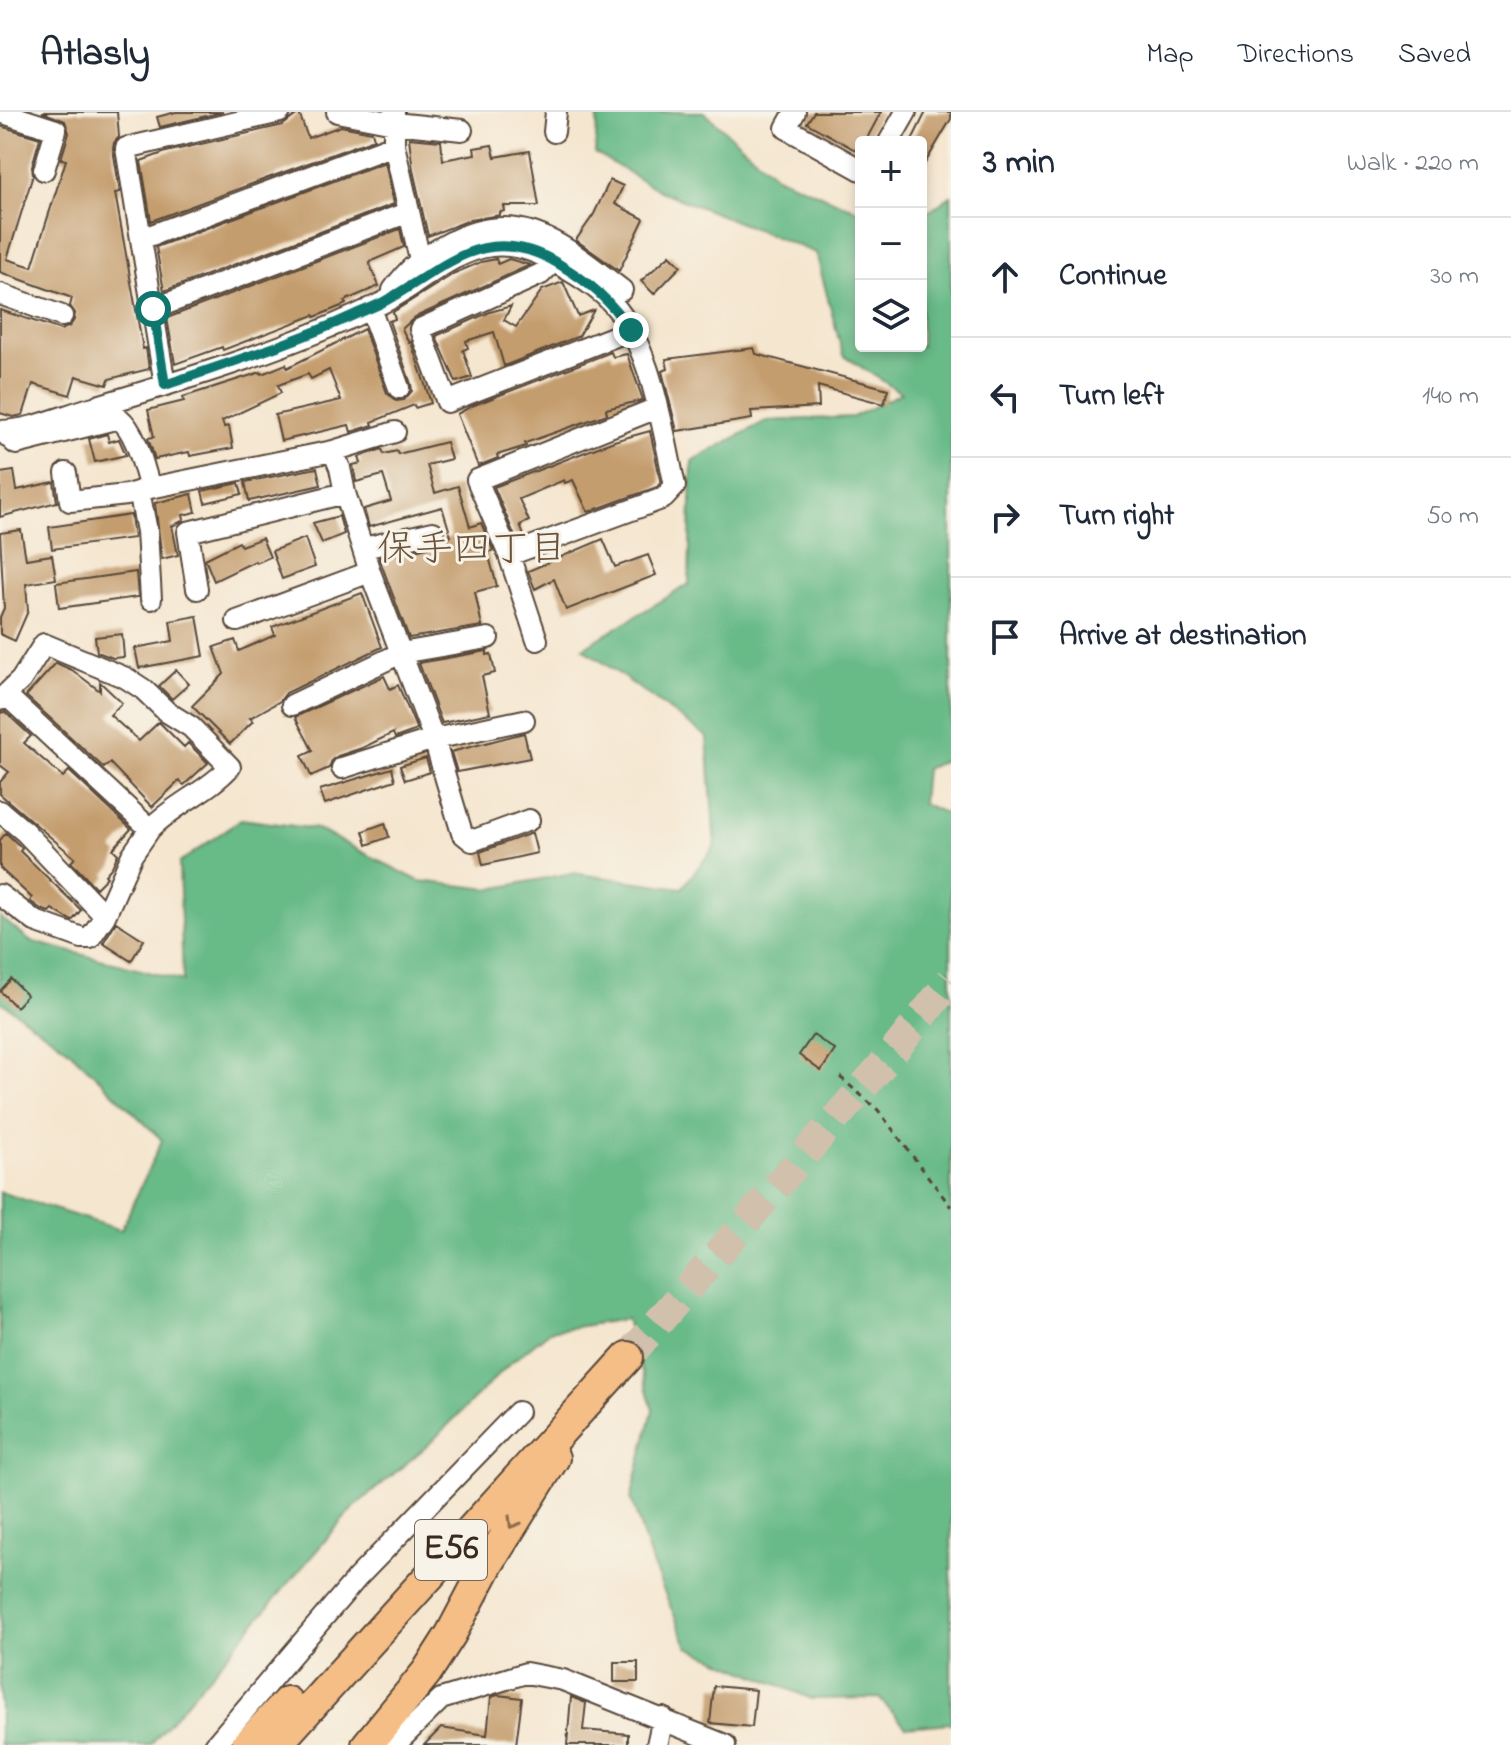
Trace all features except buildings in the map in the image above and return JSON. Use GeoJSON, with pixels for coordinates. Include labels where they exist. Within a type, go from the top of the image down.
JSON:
{"type":"FeatureCollection","features":[{"type":"Feature","properties":{"kind":"highway","name":"E56"},"geometry":{"type":"LineString","coordinates":[[276,1745],[628,1357]]}},
{"type":"Feature","properties":{"kind":"highway"},"geometry":{"type":"LineString","coordinates":[[367,1745],[426,1673],[443,1647],[524,1505],[601,1386]]}},
{"type":"Feature","properties":{"kind":"highway"},"geometry":{"type":"LineString","coordinates":[[247,1745],[333,1652],[457,1543]]}},
{"type":"Feature","properties":{"kind":"street"},"geometry":{"type":"LineString","coordinates":[[165,385],[126,148],[280,112]]}},
{"type":"Feature","properties":{"kind":"street"},"geometry":{"type":"LineString","coordinates":[[337,112],[394,117],[462,130]]}},
{"type":"Feature","properties":{"kind":"street"},"geometry":{"type":"LineString","coordinates":[[795,112],[786,128],[855,167]]}},
{"type":"Feature","properties":{"kind":"street"},"geometry":{"type":"LineString","coordinates":[[892,136],[906,112]]}},
{"type":"Feature","properties":{"kind":"street"},"geometry":{"type":"LineString","coordinates":[[2,113],[56,130],[44,170]]}},
{"type":"Feature","properties":{"kind":"street"},"geometry":{"type":"LineString","coordinates":[[394,117],[394,145],[420,260]]}},
{"type":"Feature","properties":{"kind":"street"},"geometry":{"type":"LineString","coordinates":[[141,239],[394,145]]}},
{"type":"Feature","properties":{"kind":"street"},"geometry":{"type":"LineString","coordinates":[[153,309],[409,212]]}},
{"type":"Feature","properties":{"kind":"street"},"geometry":{"type":"LineString","coordinates":[[378,304],[408,269],[458,238],[485,229],[513,226],[554,242],[622,290]]}},
{"type":"Feature","properties":{"kind":"street"},"geometry":{"type":"LineString","coordinates":[[2,432],[165,385],[277,346],[378,304],[460,256],[490,246],[533,250],[606,297],[631,330],[648,372],[675,486],[664,498],[509,555]]}},
{"type":"Feature","properties":{"kind":"street"},"geometry":{"type":"LineString","coordinates":[[554,261],[541,274],[420,329],[447,402],[631,330]]}},
{"type":"Feature","properties":{"kind":"street"},"geometry":{"type":"LineString","coordinates":[[0,294],[62,316]]}},
{"type":"Feature","properties":{"kind":"street"},"geometry":{"type":"LineString","coordinates":[[378,304],[399,388]]}},
{"type":"Feature","properties":{"kind":"street"},"geometry":{"type":"LineString","coordinates":[[537,640],[509,555],[477,480],[657,408]]}},
{"type":"Feature","properties":{"kind":"street"},"geometry":{"type":"LineString","coordinates":[[2,432],[16,444],[119,418],[126,424],[141,458],[151,599]]}},
{"type":"Feature","properties":{"kind":"street"},"geometry":{"type":"LineString","coordinates":[[66,473],[70,501],[144,490],[333,451],[395,432]]}},
{"type":"Feature","properties":{"kind":"street"},"geometry":{"type":"LineString","coordinates":[[333,451],[370,572],[434,739],[462,833],[472,841],[529,820]]}},
{"type":"Feature","properties":{"kind":"street"},"geometry":{"type":"LineString","coordinates":[[197,589],[188,532],[345,493]]}},
{"type":"Feature","properties":{"kind":"street"},"geometry":{"type":"LineString","coordinates":[[364,548],[433,532]]}},
{"type":"Feature","properties":{"kind":"street"},"geometry":{"type":"LineString","coordinates":[[237,621],[370,572]]}},
{"type":"Feature","properties":{"kind":"street"},"geometry":{"type":"LineString","coordinates":[[292,705],[401,653],[488,638]]}},
{"type":"Feature","properties":{"kind":"street"},"geometry":{"type":"LineString","coordinates":[[0,895],[35,921],[90,938],[105,916],[132,855],[150,829],[189,798],[215,784],[230,767],[191,727],[167,712],[143,689],[126,678],[44,644],[21,680],[3,698],[150,829]]}},
{"type":"Feature","properties":{"kind":"street"},"geometry":{"type":"LineString","coordinates":[[342,768],[434,739],[524,720]]}},
{"type":"Feature","properties":{"kind":"street"},"geometry":{"type":"LineString","coordinates":[[0,811],[25,832],[105,916]]}},
{"type":"Feature","properties":{"kind":"street"},"geometry":{"type":"LineString","coordinates":[[215,1745],[357,1578],[518,1412]]}},
{"type":"Feature","properties":{"kind":"street"},"geometry":{"type":"LineString","coordinates":[[395,1745],[441,1699],[526,1673],[563,1680],[725,1745]]}},
{"type":"Feature","properties":{"kind":"street"},"geometry":{"type":"LineString","coordinates":[[657,1745],[663,1718]]}},
{"type":"Feature","properties":{"kind":"path"},"geometry":{"type":"LineString","coordinates":[[840,1077],[878,1110],[951,1207]]}},
{"type":"Feature","properties":{"kind":"green space"},"geometry":{"type":"Polygon","coordinates":[[[598,112],[704,112],[776,176],[855,209],[855,352],[927,352],[927,213],[951,196],[951,758],[925,769],[922,803],[951,814],[951,1723],[906,1727],[879,1698],[812,1699],[688,1647],[653,1566],[631,1498],[653,1410],[626,1319],[550,1331],[508,1365],[427,1446],[353,1508],[150,1745],[0,1745],[0,1192],[121,1230],[162,1140],[68,1049],[0,1001],[0,917],[30,941],[183,981],[179,863],[241,819],[317,829],[419,881],[491,889],[572,873],[682,888],[715,846],[707,737],[583,648],[689,584],[692,461],[766,421],[853,417],[901,393],[843,355],[816,253],[660,191],[595,153],[598,112]]]}},
{"type":"Feature","properties":{"kind":"tunnel"},"geometry":{"type":"LineString","coordinates":[[628,1357],[890,1056],[951,980]]}},
{"type":"Feature","properties":{"kind":"district","name":"保手四丁目"},"geometry":{"type":"Point","coordinates":[472,551]}},
{"type":"Feature","properties":{"kind":"route"},"geometry":{"type":"LineString","coordinates":[[153,309],[165,385],[345,319],[387,300],[460,256],[490,246],[512,246],[533,250],[583,279],[606,297],[631,330]]}}]}
